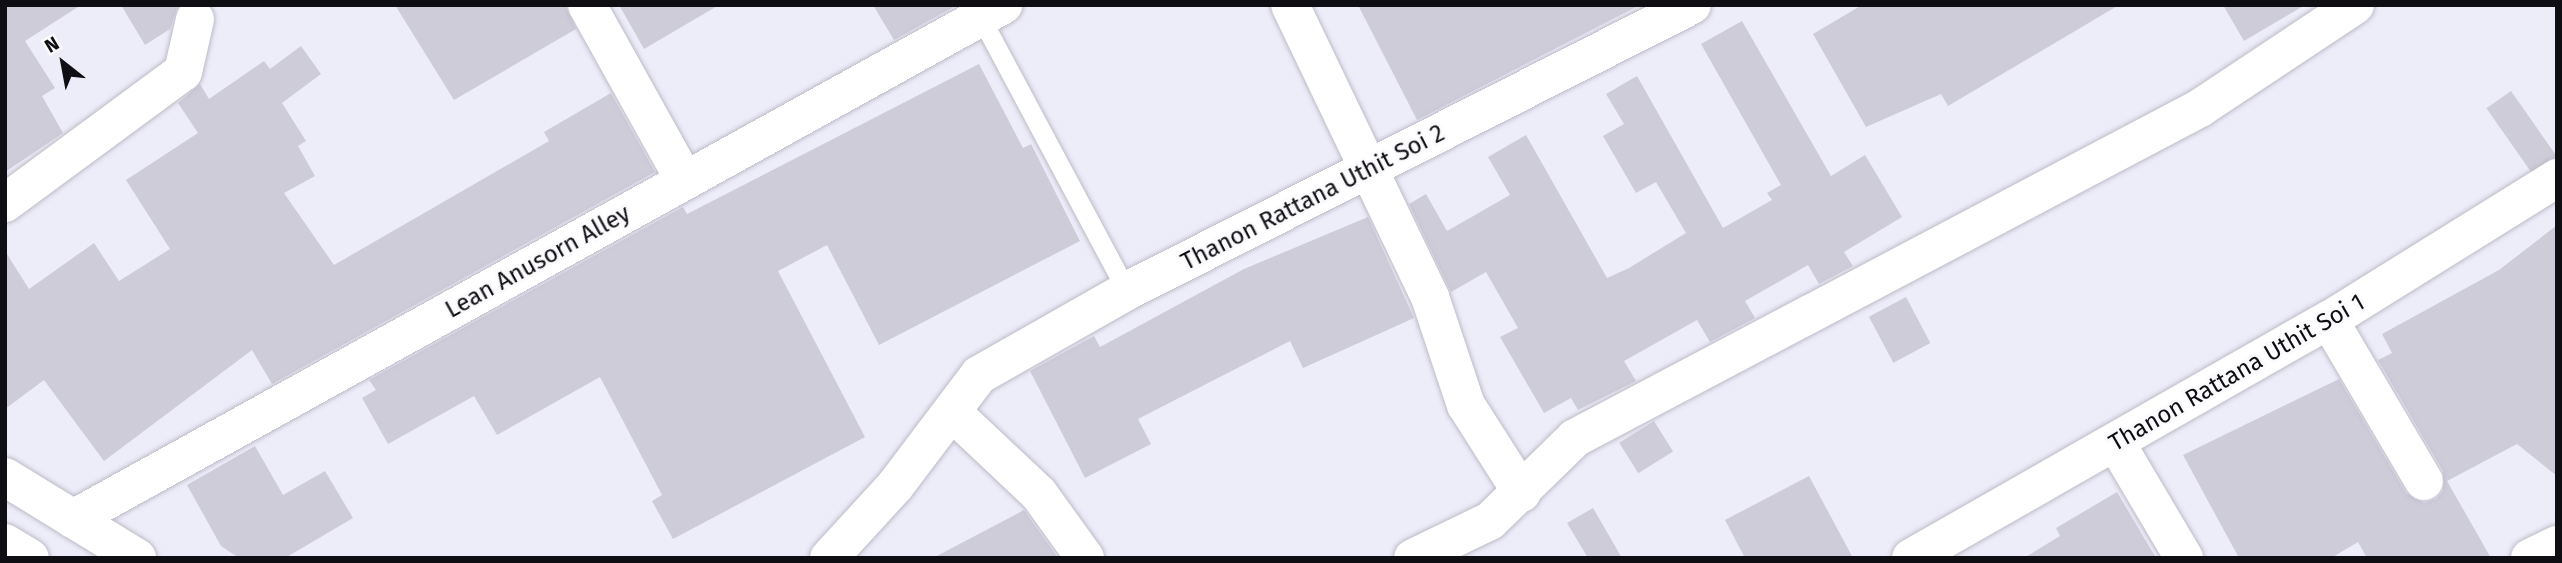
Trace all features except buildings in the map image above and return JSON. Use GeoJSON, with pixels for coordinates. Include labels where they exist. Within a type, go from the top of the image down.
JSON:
{"type":"FeatureCollection","features":[{"type":"Feature","properties":{"kind":"street"},"geometry":{"type":"LineString","coordinates":[[587,5],[685,181]]}},
{"type":"Feature","properties":{"kind":"street","name":"Thanon Rattana Uthit Soi 2"},"geometry":{"type":"LineString","coordinates":[[829,558],[953,413],[979,375],[1127,291],[1692,5]]}},
{"type":"Feature","properties":{"kind":"street"},"geometry":{"type":"LineString","coordinates":[[1413,558],[1490,522],[1522,493],[1531,475],[1575,438],[2200,108],[2355,5]]}},
{"type":"Feature","properties":{"kind":"street"},"geometry":{"type":"LineString","coordinates":[[1296,7],[1430,298],[1466,405],[1522,493]]}},
{"type":"Feature","properties":{"kind":"street","name":"Lean Anusorn Alley"},"geometry":{"type":"LineString","coordinates":[[73,519],[992,12]]}},
{"type":"Feature","properties":{"kind":"street"},"geometry":{"type":"LineString","coordinates":[[5,203],[183,72],[195,19]]}},
{"type":"Feature","properties":{"kind":"street","name":"Thanon Rattana Uthit Soi 1"},"geometry":{"type":"LineString","coordinates":[[1911,558],[2551,194]]}},
{"type":"Feature","properties":{"kind":"street"},"geometry":{"type":"LineString","coordinates":[[2329,320],[2424,481]]}},
{"type":"Feature","properties":{"kind":"street"},"geometry":{"type":"LineString","coordinates":[[953,413],[1039,494],[1084,558]]}},
{"type":"Feature","properties":{"kind":"street"},"geometry":{"type":"LineString","coordinates":[[2116,443],[2184,558]]}},
{"type":"Feature","properties":{"kind":"street"},"geometry":{"type":"LineString","coordinates":[[5,477],[137,558]]}},
{"type":"Feature","properties":{"kind":"street"},"geometry":{"type":"LineString","coordinates":[[5,543],[30,558]]}},
{"type":"Feature","properties":{"kind":"street"},"geometry":{"type":"LineString","coordinates":[[2530,558],[2557,545]]}},
{"type":"Feature","properties":{"kind":"lane"},"geometry":{"type":"LineString","coordinates":[[992,12],[1127,291]]}}]}
